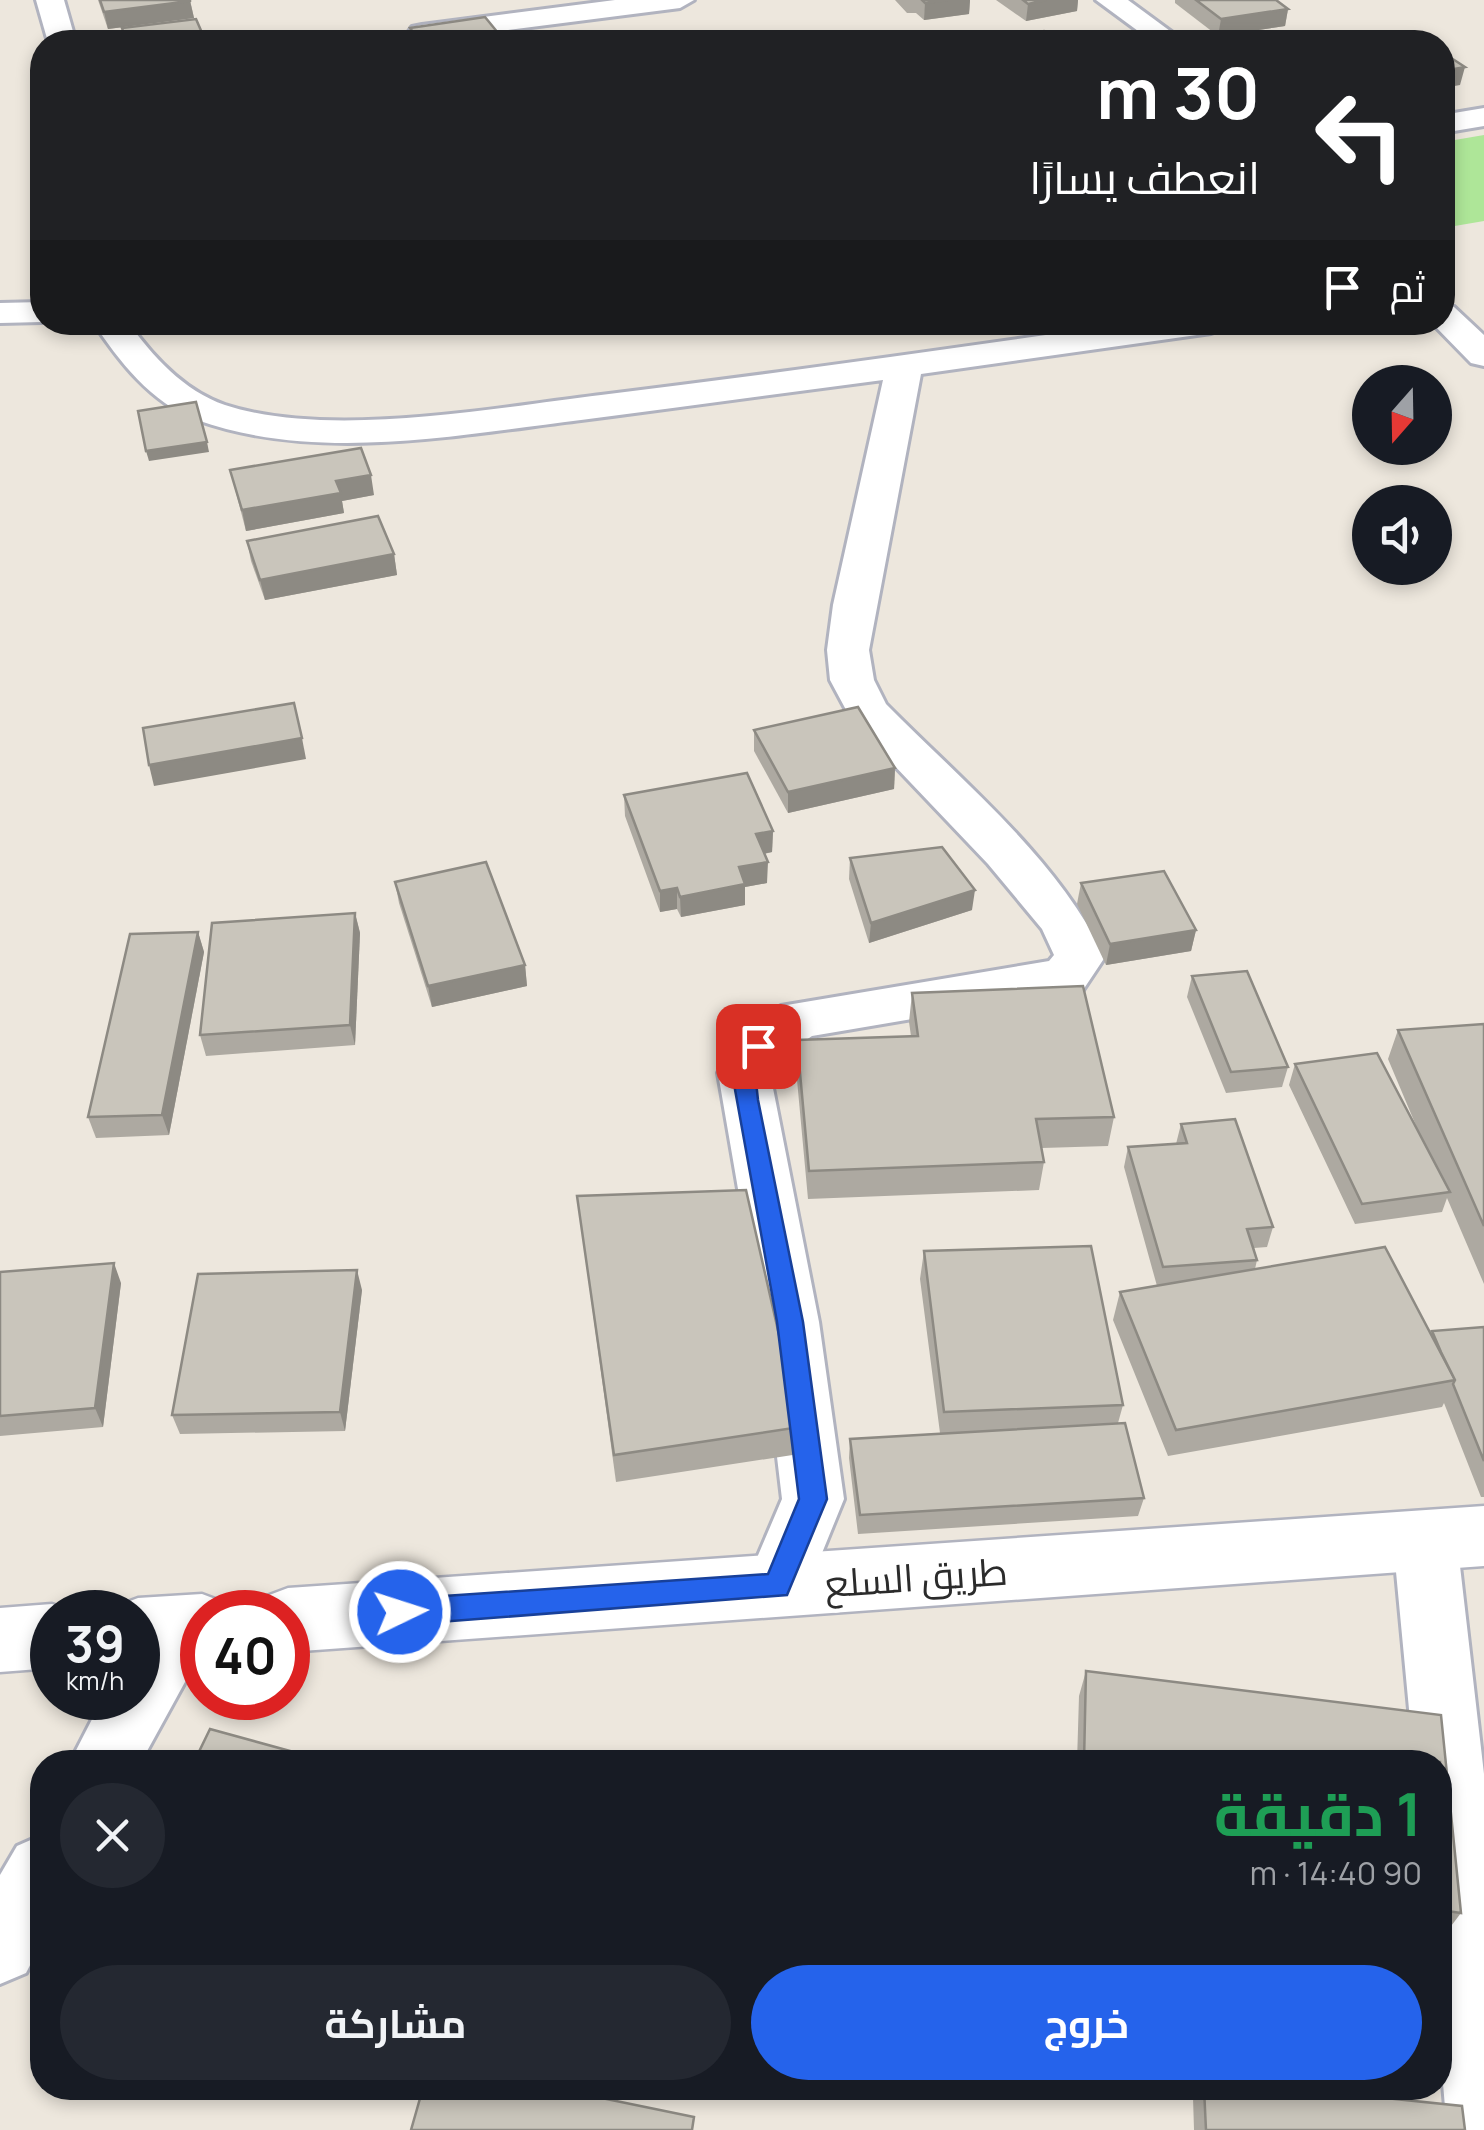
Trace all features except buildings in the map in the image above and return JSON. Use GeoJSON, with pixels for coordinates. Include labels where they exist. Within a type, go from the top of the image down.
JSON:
{"type":"FeatureCollection","features":[{"type":"Feature","properties":{"kind":"street"},"geometry":{"type":"LineString","coordinates":[[50,0],[59,30]]}},
{"type":"Feature","properties":{"kind":"street"},"geometry":{"type":"LineString","coordinates":[[444,30],[680,0]]}},
{"type":"Feature","properties":{"kind":"street"},"geometry":{"type":"LineString","coordinates":[[1113,0],[1154,30]]}},
{"type":"Feature","properties":{"kind":"street"},"geometry":{"type":"LineString","coordinates":[[1455,122],[1484,117]]}},
{"type":"Feature","properties":{"kind":"street"},"geometry":{"type":"LineString","coordinates":[[0,313],[30,312]]}},
{"type":"Feature","properties":{"kind":"street"},"geometry":{"type":"LineString","coordinates":[[1455,327],[1484,355]]}},
{"type":"Feature","properties":{"kind":"street"},"geometry":{"type":"LineString","coordinates":[[118,335],[168,388],[210,412],[272,425],[351,428],[454,422],[904,367],[1122,335]]}},
{"type":"Feature","properties":{"kind":"street"},"geometry":{"type":"LineString","coordinates":[[777,1586],[813,1499],[790,1322],[744,1073],[758,1046],[798,1019],[1065,977],[1080,956],[1063,920],[1005,853],[868,711],[852,680],[848,650],[854,605],[904,367]]}},
{"type":"Feature","properties":{"kind":"street"},"geometry":{"type":"LineString","coordinates":[[1455,1538],[1484,2107]]}},
{"type":"Feature","properties":{"kind":"street","name":"طريق السلع"},"geometry":{"type":"LineString","coordinates":[[310,1618],[1455,1538]]}},
{"type":"Feature","properties":{"kind":"street"},"geometry":{"type":"LineString","coordinates":[[110,1750],[173,1628]]}},
{"type":"Feature","properties":{"kind":"street"},"geometry":{"type":"LineString","coordinates":[[0,1640],[30,1638]]}},
{"type":"Feature","properties":{"kind":"street"},"geometry":{"type":"LineString","coordinates":[[0,1947],[30,1893]]}},
{"type":"Feature","properties":{"kind":"green space"},"geometry":{"type":"Polygon","coordinates":[[[1484,135],[1484,221],[1455,226],[1455,140],[1484,135]]]}},
{"type":"Feature","properties":{"kind":"route"},"geometry":{"type":"LineString","coordinates":[[400,1612],[777,1586],[813,1499],[790,1322],[747,1100],[744,1073],[758,1046]]}}]}
